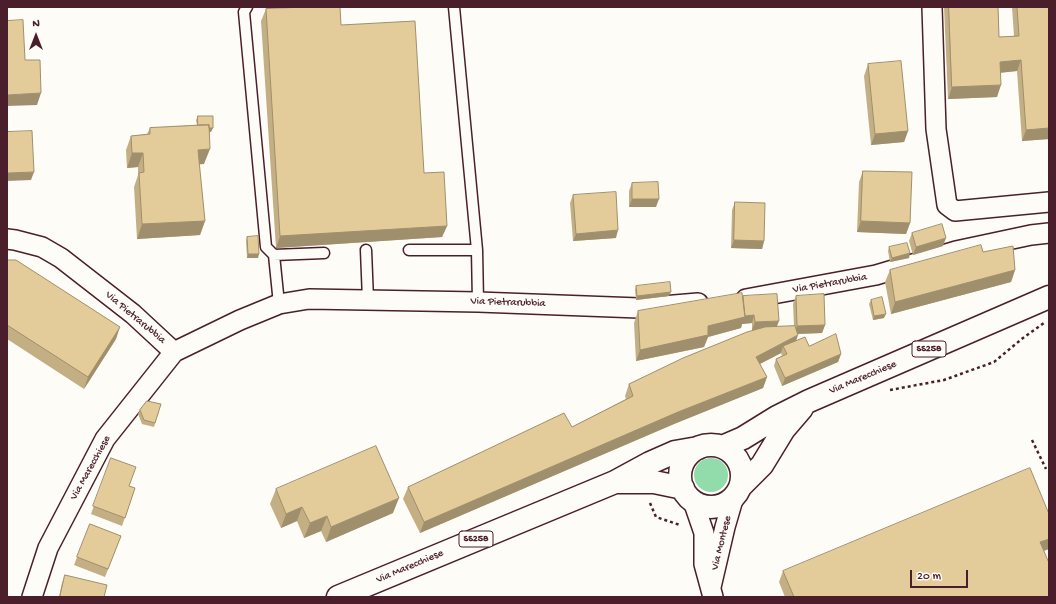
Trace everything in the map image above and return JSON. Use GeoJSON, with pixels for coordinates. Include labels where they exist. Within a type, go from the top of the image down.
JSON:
{"type":"FeatureCollection","features":[{"type":"Feature","properties":{"kind":"main road","name":"Via Marecchiese"},"geometry":{"type":"LineString","coordinates":[[338,597],[615,482],[662,457],[675,452],[714,445],[722,447],[744,438],[777,417],[809,401],[1049,297]]}},
{"type":"Feature","properties":{"kind":"main road","name":"Via Marecchiese"},"geometry":{"type":"LineString","coordinates":[[615,482],[654,482],[688,495],[708,506],[717,506],[726,502],[737,492],[762,465],[784,429],[809,401]]}},
{"type":"Feature","properties":{"kind":"main road"},"geometry":{"type":"LineString","coordinates":[[722,447],[737,459],[741,468],[742,477],[737,492]]}},
{"type":"Feature","properties":{"kind":"main road"},"geometry":{"type":"LineString","coordinates":[[688,495],[680,479],[681,469],[684,460],[690,453],[698,448]]}},
{"type":"Feature","properties":{"kind":"street"},"geometry":{"type":"LineString","coordinates":[[932,7],[936,132],[947,206],[955,211],[987,203],[1049,202]]}},
{"type":"Feature","properties":{"kind":"street","name":"Via Pietrarubbia"},"geometry":{"type":"LineString","coordinates":[[7,239],[42,247],[61,258],[133,314],[174,352],[240,320],[280,304],[309,299],[478,302],[639,308],[722,301],[744,299],[876,275],[956,251],[1031,235],[1049,233]]}},
{"type":"Feature","properties":{"kind":"street","name":"Via Marecchiese"},"geometry":{"type":"LineString","coordinates":[[32,597],[48,548],[105,439],[174,352]]}},
{"type":"Feature","properties":{"kind":"street","name":"Via Montese"},"geometry":{"type":"LineString","coordinates":[[711,593],[725,526],[737,492]]}},
{"type":"Feature","properties":{"kind":"street","name":"Via Montese"},"geometry":{"type":"LineString","coordinates":[[688,495],[704,533],[704,564],[711,593]]}},
{"type":"Feature","properties":{"kind":"lane"},"geometry":{"type":"LineString","coordinates":[[247,7],[244,12],[266,247],[274,255],[280,304]]}},
{"type":"Feature","properties":{"kind":"lane"},"geometry":{"type":"LineString","coordinates":[[454,7],[477,250],[478,302]]}},
{"type":"Feature","properties":{"kind":"lane"},"geometry":{"type":"LineString","coordinates":[[366,250],[368,300]]}},
{"type":"Feature","properties":{"kind":"lane"},"geometry":{"type":"LineString","coordinates":[[409,250],[477,250]]}},
{"type":"Feature","properties":{"kind":"lane"},"geometry":{"type":"LineString","coordinates":[[274,255],[324,253]]}},
{"type":"Feature","properties":{"kind":"path"},"geometry":{"type":"LineString","coordinates":[[888,390],[944,380],[994,362],[1023,338],[1049,320]]}},
{"type":"Feature","properties":{"kind":"path"},"geometry":{"type":"LineString","coordinates":[[1032,440],[1046,469]]}},
{"type":"Feature","properties":{"kind":"path"},"geometry":{"type":"LineString","coordinates":[[647,497],[656,517],[704,533]]}},
{"type":"Feature","properties":{"kind":"green space"},"geometry":{"type":"Polygon","coordinates":[[[714,458],[721,460],[726,465],[728,475],[726,485],[721,490],[708,492],[701,490],[696,485],[694,472],[696,465],[701,460],[714,458]]]}},
{"type":"Feature","properties":{"kind":"building"},"geometry":{"type":"Polygon","coordinates":[[[340,7],[341,25],[415,21],[424,173],[444,172],[447,226],[280,236],[266,9],[340,7]]]}},
{"type":"Feature","properties":{"kind":"building"},"geometry":{"type":"Polygon","coordinates":[[[949,7],[998,7],[999,37],[1019,36],[1017,7],[1049,7],[1049,128],[1026,130],[1021,60],[1000,62],[1001,85],[952,87],[949,7]]]}},
{"type":"Feature","properties":{"kind":"building"},"geometry":{"type":"Polygon","coordinates":[[[23,20],[25,60],[40,60],[41,93],[7,95],[7,21],[23,20]]]}},
{"type":"Feature","properties":{"kind":"building"},"geometry":{"type":"Polygon","coordinates":[[[901,61],[908,131],[875,134],[868,64],[901,61]]]}},
{"type":"Feature","properties":{"kind":"building"},"geometry":{"type":"Polygon","coordinates":[[[198,116],[213,116],[213,128],[209,128],[209,125],[198,125],[198,116]]]}},
{"type":"Feature","properties":{"kind":"building"},"geometry":{"type":"Polygon","coordinates":[[[209,125],[210,149],[198,150],[205,221],[142,224],[139,173],[144,172],[143,153],[132,153],[131,136],[150,134],[150,128],[209,125]]]}},
{"type":"Feature","properties":{"kind":"building"},"geometry":{"type":"Polygon","coordinates":[[[32,131],[34,172],[7,173],[7,132],[32,131]]]}},
{"type":"Feature","properties":{"kind":"building"},"geometry":{"type":"Polygon","coordinates":[[[863,171],[912,172],[910,223],[861,221],[863,171]]]}},
{"type":"Feature","properties":{"kind":"building"},"geometry":{"type":"Polygon","coordinates":[[[658,182],[659,199],[632,199],[632,183],[658,182]]]}},
{"type":"Feature","properties":{"kind":"building"},"geometry":{"type":"Polygon","coordinates":[[[616,192],[618,230],[576,234],[573,195],[616,192]]]}},
{"type":"Feature","properties":{"kind":"building"},"geometry":{"type":"Polygon","coordinates":[[[735,202],[765,203],[764,241],[734,240],[735,202]]]}},
{"type":"Feature","properties":{"kind":"building"},"geometry":{"type":"Polygon","coordinates":[[[942,224],[946,238],[916,247],[912,233],[942,224]]]}},
{"type":"Feature","properties":{"kind":"building"},"geometry":{"type":"Polygon","coordinates":[[[258,236],[259,254],[248,254],[247,237],[258,236]]]}},
{"type":"Feature","properties":{"kind":"building"},"geometry":{"type":"Polygon","coordinates":[[[907,243],[910,253],[892,258],[889,247],[907,243]]]}},
{"type":"Feature","properties":{"kind":"building"},"geometry":{"type":"Polygon","coordinates":[[[981,245],[983,252],[1013,246],[1015,270],[895,302],[890,270],[981,245]]]}},
{"type":"Feature","properties":{"kind":"building"},"geometry":{"type":"Polygon","coordinates":[[[7,260],[16,260],[120,327],[88,377],[7,325],[7,260]]]}},
{"type":"Feature","properties":{"kind":"building"},"geometry":{"type":"Polygon","coordinates":[[[670,282],[671,292],[637,296],[636,286],[670,282]]]}},
{"type":"Feature","properties":{"kind":"building"},"geometry":{"type":"Polygon","coordinates":[[[742,293],[745,317],[708,326],[708,335],[640,350],[638,311],[742,293]]]}},
{"type":"Feature","properties":{"kind":"building"},"geometry":{"type":"Polygon","coordinates":[[[777,294],[779,321],[755,322],[754,315],[745,316],[743,296],[777,294]]]}},
{"type":"Feature","properties":{"kind":"building"},"geometry":{"type":"Polygon","coordinates":[[[824,294],[825,325],[797,326],[796,296],[824,294]]]}},
{"type":"Feature","properties":{"kind":"building"},"geometry":{"type":"Polygon","coordinates":[[[882,297],[886,314],[874,316],[871,300],[882,297]]]}},
{"type":"Feature","properties":{"kind":"building"},"geometry":{"type":"Polygon","coordinates":[[[795,326],[798,335],[756,357],[767,377],[678,412],[424,522],[408,487],[564,413],[572,427],[633,396],[629,384],[683,358],[747,332],[765,327],[795,326]]]}},
{"type":"Feature","properties":{"kind":"building"},"geometry":{"type":"Polygon","coordinates":[[[836,334],[841,354],[785,378],[776,359],[787,354],[783,346],[805,337],[809,346],[836,334]]]}},
{"type":"Feature","properties":{"kind":"building"},"geometry":{"type":"Polygon","coordinates":[[[147,401],[161,404],[155,423],[144,420],[140,410],[147,401]]]}},
{"type":"Feature","properties":{"kind":"building"},"geometry":{"type":"Polygon","coordinates":[[[376,446],[399,498],[331,527],[327,516],[310,523],[302,507],[286,514],[276,489],[376,446]]]}},
{"type":"Feature","properties":{"kind":"building"},"geometry":{"type":"Polygon","coordinates":[[[111,458],[136,467],[129,486],[135,488],[125,518],[93,506],[111,458]]]}},
{"type":"Feature","properties":{"kind":"building"},"geometry":{"type":"Polygon","coordinates":[[[1030,468],[1049,514],[1049,539],[1040,542],[1049,563],[1049,597],[794,597],[783,571],[1030,468]]]}},
{"type":"Feature","properties":{"kind":"building"},"geometry":{"type":"Polygon","coordinates":[[[90,524],[121,536],[108,569],[77,557],[90,524]]]}},
{"type":"Feature","properties":{"kind":"building"},"geometry":{"type":"Polygon","coordinates":[[[65,575],[107,585],[104,597],[60,597],[65,575]]]}}]}
